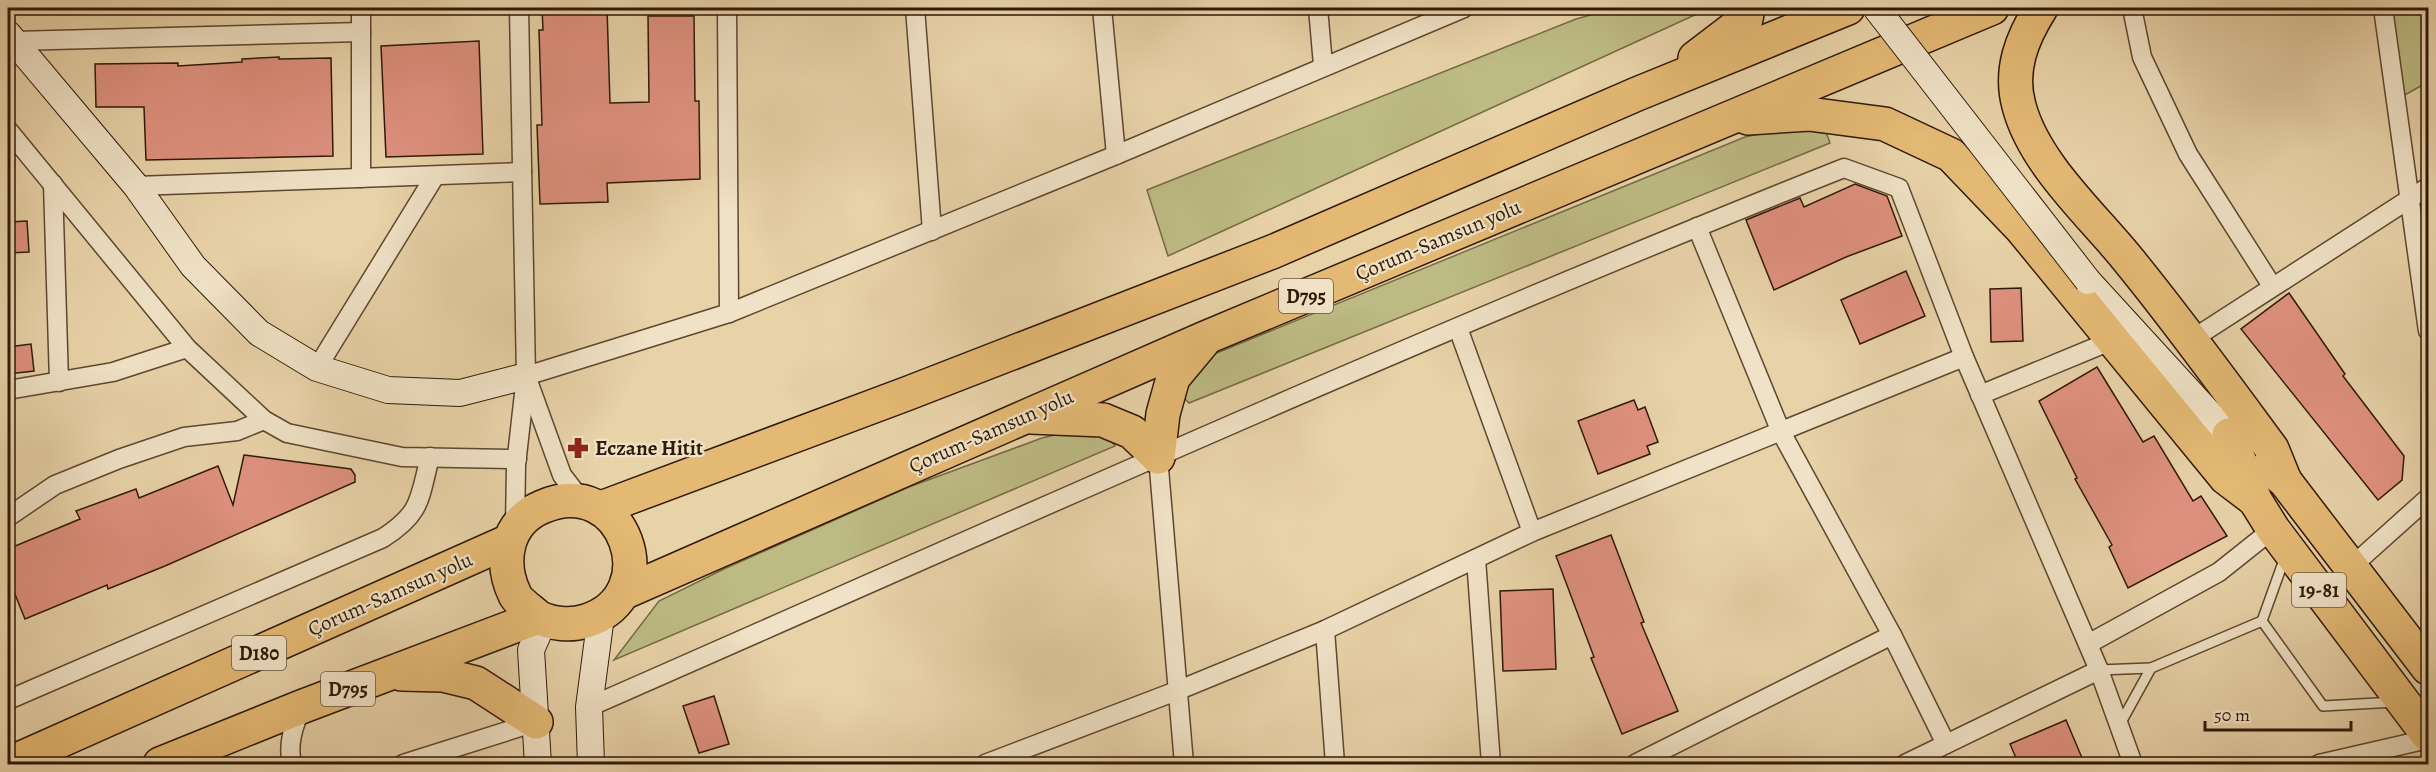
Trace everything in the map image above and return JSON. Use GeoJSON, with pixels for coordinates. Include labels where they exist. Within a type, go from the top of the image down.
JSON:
{"type":"FeatureCollection","features":[{"type":"Feature","properties":{"kind":"highway"},"geometry":{"type":"LineString","coordinates":[[1637,94],[1696,58],[1746,19],[1748,8]]}},
{"type":"Feature","properties":{"kind":"highway","name":"Çorum-Samsun yolu"},"geometry":{"type":"LineString","coordinates":[[8,764],[512,535],[532,511],[556,501],[591,505],[906,394],[1272,252],[1637,94],[1848,8]]}},
{"type":"Feature","properties":{"kind":"highway","name":"Çorum-Samsun yolu"},"geometry":{"type":"LineString","coordinates":[[512,535],[506,570],[516,597],[541,619],[573,625],[601,616],[623,593],[1022,417],[1992,8]]}},
{"type":"Feature","properties":{"kind":"highway"},"geometry":{"type":"LineString","coordinates":[[2041,8],[2026,32],[2017,58],[2015,85],[2019,107],[2029,132],[2058,177],[2126,257],[2272,449],[2285,481]]}},
{"type":"Feature","properties":{"kind":"highway"},"geometry":{"type":"LineString","coordinates":[[1722,120],[1809,114],[1885,124],[1951,155],[2021,228],[2226,478],[2255,500]]}},
{"type":"Feature","properties":{"kind":"highway"},"geometry":{"type":"LineString","coordinates":[[1158,457],[1163,414],[1173,378],[1205,338]]}},
{"type":"Feature","properties":{"kind":"highway"},"geometry":{"type":"LineString","coordinates":[[1022,417],[1103,420],[1132,432],[1158,457]]}},
{"type":"Feature","properties":{"kind":"highway","name":"19-81"},"geometry":{"type":"LineString","coordinates":[[2229,435],[2285,481],[2428,668]]}},
{"type":"Feature","properties":{"kind":"highway","name":"19-81"},"geometry":{"type":"LineString","coordinates":[[2229,435],[2255,500],[2281,539],[2428,737]]}},
{"type":"Feature","properties":{"kind":"highway","name":"Çorum-Samsun yolu"},"geometry":{"type":"LineString","coordinates":[[591,505],[623,531],[631,562],[623,593]]}},
{"type":"Feature","properties":{"kind":"highway","name":"D795"},"geometry":{"type":"LineString","coordinates":[[160,765],[301,707],[541,619]]}},
{"type":"Feature","properties":{"kind":"highway"},"geometry":{"type":"LineString","coordinates":[[388,674],[443,675],[476,683],[536,722]]}},
{"type":"Feature","properties":{"kind":"street"},"geometry":{"type":"LineString","coordinates":[[361,8],[361,177]]}},
{"type":"Feature","properties":{"kind":"street"},"geometry":{"type":"LineString","coordinates":[[512,535],[526,376],[519,8]]}},
{"type":"Feature","properties":{"kind":"street"},"geometry":{"type":"LineString","coordinates":[[727,8],[729,313]]}},
{"type":"Feature","properties":{"kind":"street"},"geometry":{"type":"LineString","coordinates":[[915,8],[932,231]]}},
{"type":"Feature","properties":{"kind":"street"},"geometry":{"type":"LineString","coordinates":[[1102,8],[1116,155]]}},
{"type":"Feature","properties":{"kind":"street"},"geometry":{"type":"LineString","coordinates":[[1318,8],[1323,65]]}},
{"type":"Feature","properties":{"kind":"street"},"geometry":{"type":"LineString","coordinates":[[11,38],[136,186],[193,266],[259,333],[317,368],[388,390],[460,393],[526,376],[729,313],[1116,155],[1323,65],[1464,8]]}},
{"type":"Feature","properties":{"kind":"street"},"geometry":{"type":"LineString","coordinates":[[1876,8],[2088,281],[2229,435]]}},
{"type":"Feature","properties":{"kind":"street"},"geometry":{"type":"LineString","coordinates":[[2132,8],[2142,57],[2188,154],[2272,286]]}},
{"type":"Feature","properties":{"kind":"street"},"geometry":{"type":"LineString","coordinates":[[2383,8],[2428,331]]}},
{"type":"Feature","properties":{"kind":"street"},"geometry":{"type":"LineString","coordinates":[[11,38],[361,32]]}},
{"type":"Feature","properties":{"kind":"street"},"geometry":{"type":"LineString","coordinates":[[8,130],[187,348],[264,420],[288,433],[402,457],[517,459]]}},
{"type":"Feature","properties":{"kind":"street"},"geometry":{"type":"LineString","coordinates":[[589,707],[1458,328],[1697,226],[1844,168],[1899,188],[1964,357],[2099,670],[2133,765]]}},
{"type":"Feature","properties":{"kind":"street"},"geometry":{"type":"LineString","coordinates":[[136,186],[522,172]]}},
{"type":"Feature","properties":{"kind":"street"},"geometry":{"type":"LineString","coordinates":[[317,368],[435,176]]}},
{"type":"Feature","properties":{"kind":"street"},"geometry":{"type":"LineString","coordinates":[[53,184],[59,382]]}},
{"type":"Feature","properties":{"kind":"street"},"geometry":{"type":"LineString","coordinates":[[2191,340],[2428,187]]}},
{"type":"Feature","properties":{"kind":"street"},"geometry":{"type":"LineString","coordinates":[[1697,226],[1781,432],[1892,635],[1946,744]]}},
{"type":"Feature","properties":{"kind":"street"},"geometry":{"type":"LineString","coordinates":[[1458,328],[1532,532]]}},
{"type":"Feature","properties":{"kind":"street"},"geometry":{"type":"LineString","coordinates":[[1980,395],[2113,340]]}},
{"type":"Feature","properties":{"kind":"street"},"geometry":{"type":"LineString","coordinates":[[8,390],[113,372],[187,348]]}},
{"type":"Feature","properties":{"kind":"street"},"geometry":{"type":"LineString","coordinates":[[991,764],[1325,630],[1532,532],[1964,357]]}},
{"type":"Feature","properties":{"kind":"street"},"geometry":{"type":"LineString","coordinates":[[526,376],[562,475],[591,505]]}},
{"type":"Feature","properties":{"kind":"street"},"geometry":{"type":"LineString","coordinates":[[8,517],[55,485],[119,459],[184,437],[237,431],[264,420]]}},
{"type":"Feature","properties":{"kind":"street"},"geometry":{"type":"LineString","coordinates":[[8,700],[383,538],[403,525],[416,509],[430,457]]}},
{"type":"Feature","properties":{"kind":"street"},"geometry":{"type":"LineString","coordinates":[[1158,457],[1184,765]]}},
{"type":"Feature","properties":{"kind":"street"},"geometry":{"type":"LineString","coordinates":[[2351,567],[2428,498]]}},
{"type":"Feature","properties":{"kind":"street"},"geometry":{"type":"LineString","coordinates":[[2088,644],[2281,539]]}},
{"type":"Feature","properties":{"kind":"street"},"geometry":{"type":"LineString","coordinates":[[1476,559],[1491,765]]}},
{"type":"Feature","properties":{"kind":"street"},"geometry":{"type":"LineString","coordinates":[[591,765],[589,707],[601,616]]}},
{"type":"Feature","properties":{"kind":"street"},"geometry":{"type":"LineString","coordinates":[[538,765],[531,650],[541,619]]}},
{"type":"Feature","properties":{"kind":"street"},"geometry":{"type":"LineString","coordinates":[[1325,630],[1335,765]]}},
{"type":"Feature","properties":{"kind":"street"},"geometry":{"type":"LineString","coordinates":[[1640,764],[1892,635]]}},
{"type":"Feature","properties":{"kind":"street"},"geometry":{"type":"LineString","coordinates":[[1905,765],[2099,670]]}},
{"type":"Feature","properties":{"kind":"street"},"geometry":{"type":"LineString","coordinates":[[292,765],[289,753],[293,729],[301,707]]}},
{"type":"Feature","properties":{"kind":"street"},"geometry":{"type":"LineString","coordinates":[[403,765],[536,722]]}},
{"type":"Feature","properties":{"kind":"street"},"geometry":{"type":"LineString","coordinates":[[2319,765],[2428,737]]}},
{"type":"Feature","properties":{"kind":"lane"},"geometry":{"type":"LineString","coordinates":[[2281,539],[2262,621],[2323,706],[2404,702]]}},
{"type":"Feature","properties":{"kind":"lane"},"geometry":{"type":"LineString","coordinates":[[2099,670],[2151,668],[2262,621]]}},
{"type":"Feature","properties":{"kind":"lane"},"geometry":{"type":"LineString","coordinates":[[2119,726],[2151,668]]}},
{"type":"Feature","properties":{"kind":"shaded area"},"geometry":{"type":"Polygon","coordinates":[[[1616,8],[1710,8],[1168,256],[1147,190],[1576,19],[1616,8]]]}},
{"type":"Feature","properties":{"kind":"shaded area"},"geometry":{"type":"Polygon","coordinates":[[[2392,8],[2428,8],[2428,82],[2403,96],[2392,8]]]}},
{"type":"Feature","properties":{"kind":"shaded area"},"geometry":{"type":"Polygon","coordinates":[[[1824,126],[1830,143],[1189,403],[1179,393],[1202,359],[1745,137],[1784,129],[1824,126]]]}},
{"type":"Feature","properties":{"kind":"shaded area"},"geometry":{"type":"Polygon","coordinates":[[[1100,424],[1115,446],[614,660],[659,601],[726,568],[909,487],[1042,438],[1100,424]]]}},
{"type":"Feature","properties":{"kind":"building"},"geometry":{"type":"Polygon","coordinates":[[[542,8],[607,8],[610,103],[649,102],[648,16],[694,16],[695,101],[699,101],[700,179],[607,183],[608,202],[540,204],[537,125],[542,125],[539,30],[543,30],[542,8]]]}},
{"type":"Feature","properties":{"kind":"building"},"geometry":{"type":"Polygon","coordinates":[[[479,41],[483,154],[386,157],[381,46],[479,41]]]}},
{"type":"Feature","properties":{"kind":"building"},"geometry":{"type":"Polygon","coordinates":[[[279,57],[279,59],[331,58],[333,156],[146,160],[144,107],[96,107],[95,64],[178,63],[178,66],[279,57]]]}},
{"type":"Feature","properties":{"kind":"building"},"geometry":{"type":"Polygon","coordinates":[[[1855,184],[1887,196],[1902,236],[1846,257],[1774,290],[1746,220],[1800,198],[1804,207],[1855,184]]]}},
{"type":"Feature","properties":{"kind":"building"},"geometry":{"type":"Polygon","coordinates":[[[27,221],[29,252],[8,253],[8,222],[27,221]]]}},
{"type":"Feature","properties":{"kind":"building"},"geometry":{"type":"Polygon","coordinates":[[[1906,271],[1925,316],[1860,344],[1841,300],[1906,271]]]}},
{"type":"Feature","properties":{"kind":"building"},"geometry":{"type":"Polygon","coordinates":[[[2021,288],[2023,341],[1991,342],[1990,289],[2021,288]]]}},
{"type":"Feature","properties":{"kind":"building"},"geometry":{"type":"Polygon","coordinates":[[[2289,293],[2345,374],[2343,376],[2404,456],[2402,480],[2378,500],[2241,329],[2289,293]]]}},
{"type":"Feature","properties":{"kind":"building"},"geometry":{"type":"Polygon","coordinates":[[[31,344],[34,371],[8,374],[8,347],[31,344]]]}},
{"type":"Feature","properties":{"kind":"building"},"geometry":{"type":"Polygon","coordinates":[[[2097,367],[2143,442],[2154,436],[2193,501],[2201,496],[2227,536],[2128,588],[2109,547],[2112,545],[2075,479],[2077,478],[2039,401],[2097,367]]]}},
{"type":"Feature","properties":{"kind":"building"},"geometry":{"type":"Polygon","coordinates":[[[1634,400],[1638,410],[1645,407],[1658,442],[1647,446],[1650,454],[1598,474],[1578,421],[1634,400]]]}},
{"type":"Feature","properties":{"kind":"building"},"geometry":{"type":"Polygon","coordinates":[[[244,455],[351,469],[355,475],[355,482],[165,566],[108,589],[107,585],[25,619],[8,577],[8,549],[80,519],[76,511],[136,489],[139,498],[218,466],[233,505],[244,455]]]}},
{"type":"Feature","properties":{"kind":"building"},"geometry":{"type":"Polygon","coordinates":[[[1611,535],[1644,622],[1641,623],[1678,711],[1622,734],[1591,658],[1594,657],[1556,556],[1611,535]]]}},
{"type":"Feature","properties":{"kind":"building"},"geometry":{"type":"Polygon","coordinates":[[[1553,589],[1556,669],[1503,671],[1500,591],[1553,589]]]}},
{"type":"Feature","properties":{"kind":"building"},"geometry":{"type":"Polygon","coordinates":[[[714,696],[729,744],[699,753],[683,706],[714,696]]]}},
{"type":"Feature","properties":{"kind":"building"},"geometry":{"type":"Polygon","coordinates":[[[2066,720],[2085,765],[2019,765],[2010,744],[2066,720]]]}},
{"type":"Feature","properties":{"kind":"place","name":"Eczane Hitit"},"geometry":{"type":"Point","coordinates":[578,448]}}]}
